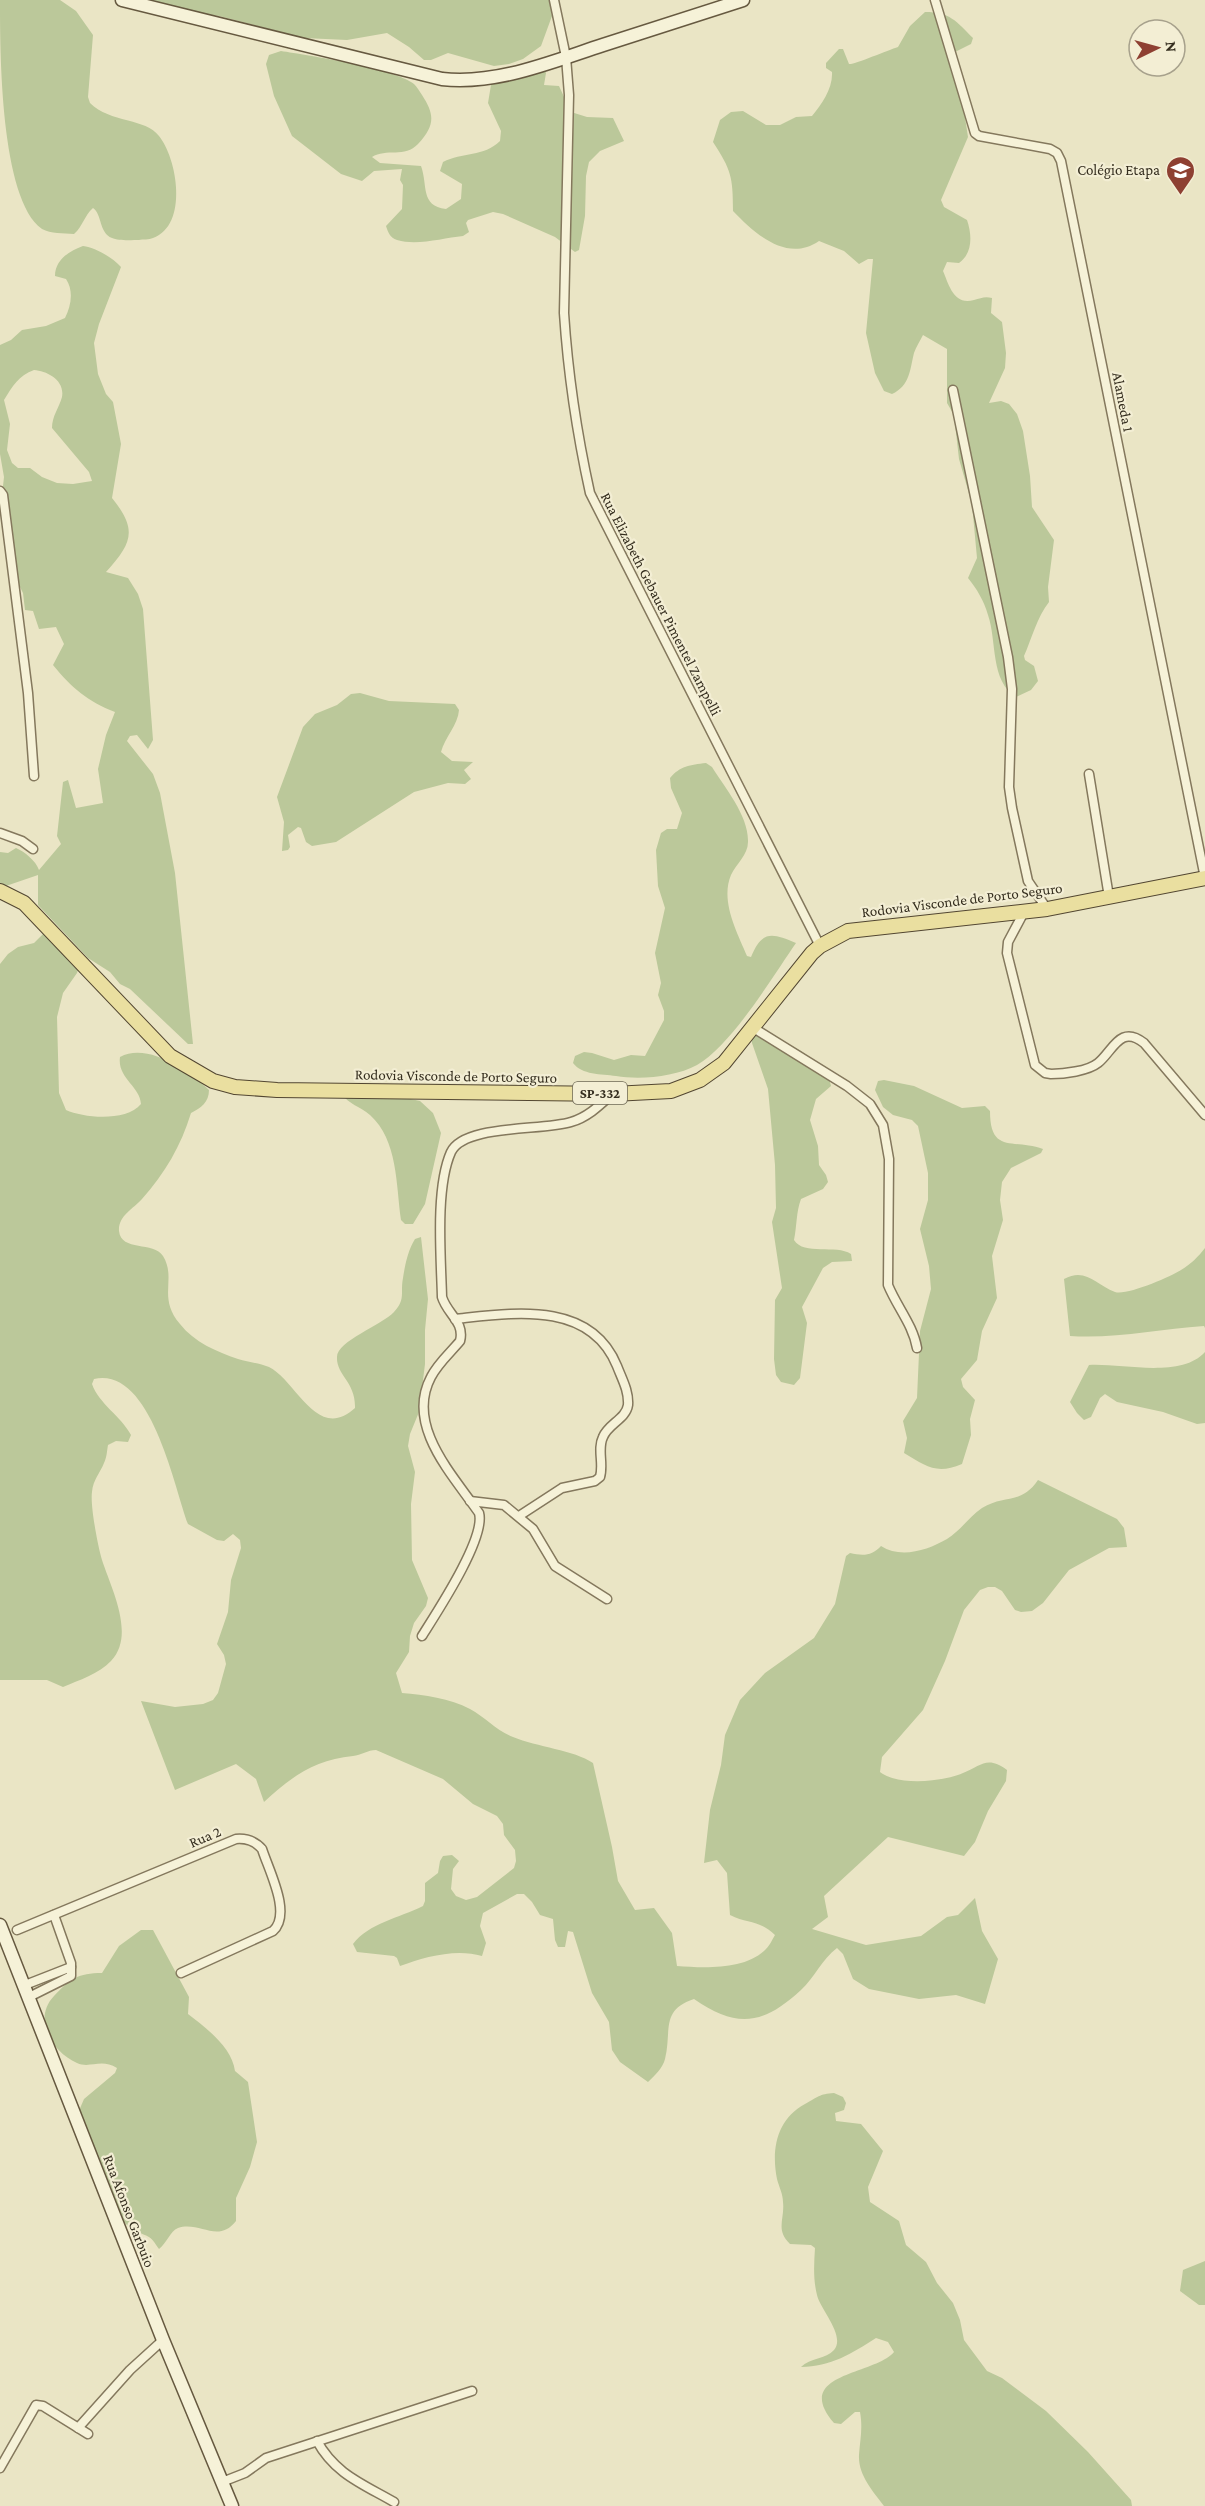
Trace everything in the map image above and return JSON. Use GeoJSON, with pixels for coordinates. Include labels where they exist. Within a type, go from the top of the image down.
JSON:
{"type":"FeatureCollection","features":[{"type":"Feature","properties":{"kind":"main road"},"geometry":{"type":"LineString","coordinates":[[122,0],[442,79],[478,80],[521,71],[743,0]]}},
{"type":"Feature","properties":{"kind":"main road","name":"Rodovia Visconde de Porto Seguro"},"geometry":{"type":"LineString","coordinates":[[0,891],[24,903],[170,1056],[213,1081],[235,1087],[267,1090],[613,1094],[671,1091],[700,1080],[724,1062],[804,962],[820,946],[837,936],[859,929],[1047,909],[1205,878]]}},
{"type":"Feature","properties":{"kind":"main road","name":"Rua Afonso Garbuio"},"geometry":{"type":"LineString","coordinates":[[0,1925],[163,2340],[232,2506]]}},
{"type":"Feature","properties":{"kind":"street","name":"Rua Elizabeth Gebauer Pimentel Zampelli"},"geometry":{"type":"LineString","coordinates":[[554,0],[566,57],[570,132],[564,313],[576,431],[590,493],[820,946]]}},
{"type":"Feature","properties":{"kind":"street","name":"Alameda 1"},"geometry":{"type":"LineString","coordinates":[[935,0],[975,133],[979,136],[1050,149],[1057,153],[1061,161],[1205,878]]}},
{"type":"Feature","properties":{"kind":"street"},"geometry":{"type":"LineString","coordinates":[[953,390],[1008,657],[1012,689],[1009,778],[1012,808],[1028,881],[1047,909]]}},
{"type":"Feature","properties":{"kind":"street"},"geometry":{"type":"LineString","coordinates":[[1,491],[28,693],[34,776]]}},
{"type":"Feature","properties":{"kind":"street"},"geometry":{"type":"LineString","coordinates":[[1089,774],[1109,897]]}},
{"type":"Feature","properties":{"kind":"street"},"geometry":{"type":"LineString","coordinates":[[0,833],[33,849]]}},
{"type":"Feature","properties":{"kind":"street"},"geometry":{"type":"LineString","coordinates":[[1024,912],[1008,942],[1006,953],[1035,1065],[1045,1073],[1051,1074],[1090,1067],[1098,1063],[1122,1038],[1132,1036],[1144,1043],[1205,1115]]}},
{"type":"Feature","properties":{"kind":"street"},"geometry":{"type":"LineString","coordinates":[[752,1027],[847,1086],[870,1104],[883,1125],[889,1159],[888,1285],[895,1303],[913,1331],[917,1348]]}},
{"type":"Feature","properties":{"kind":"street"},"geometry":{"type":"LineString","coordinates":[[422,1636],[454,1584],[479,1531],[481,1520],[447,1470],[428,1434],[424,1413],[430,1379],[460,1341],[462,1331],[442,1297],[440,1229],[443,1187],[451,1152],[466,1138],[474,1135],[571,1122],[589,1114],[613,1094]]}},
{"type":"Feature","properties":{"kind":"street"},"geometry":{"type":"LineString","coordinates":[[456,1319],[529,1313],[553,1316],[575,1323],[605,1342],[627,1391],[627,1408],[602,1438],[600,1477],[595,1481],[562,1488],[519,1516]]}},
{"type":"Feature","properties":{"kind":"street"},"geometry":{"type":"LineString","coordinates":[[470,1501],[504,1505],[533,1529],[555,1566],[607,1599]]}},
{"type":"Feature","properties":{"kind":"street","name":"Rua 2"},"geometry":{"type":"LineString","coordinates":[[17,1930],[236,1839],[248,1839],[258,1844],[262,1849],[281,1908],[279,1924],[273,1931],[181,1973]]}},
{"type":"Feature","properties":{"kind":"street"},"geometry":{"type":"LineString","coordinates":[[27,1991],[69,1979],[71,1967],[54,1915]]}},
{"type":"Feature","properties":{"kind":"street"},"geometry":{"type":"LineString","coordinates":[[27,1991],[71,1967]]}},
{"type":"Feature","properties":{"kind":"street"},"geometry":{"type":"LineString","coordinates":[[78,2428],[130,2370],[163,2340]]}},
{"type":"Feature","properties":{"kind":"street"},"geometry":{"type":"LineString","coordinates":[[222,2482],[245,2473],[266,2458],[472,2391]]}},
{"type":"Feature","properties":{"kind":"street"},"geometry":{"type":"LineString","coordinates":[[0,2468],[36,2405],[43,2406],[88,2434]]}},
{"type":"Feature","properties":{"kind":"street"},"geometry":{"type":"LineString","coordinates":[[317,2441],[326,2457],[340,2471],[394,2502]]}},
{"type":"Feature","properties":{"kind":"green space"},"geometry":{"type":"Polygon","coordinates":[[[0,0],[60,0],[76,11],[93,35],[88,97],[90,103],[107,114],[153,130],[159,136],[171,159],[175,175],[175,206],[172,220],[164,231],[150,239],[115,239],[105,232],[93,208],[74,234],[53,233],[42,229],[28,213],[18,188],[10,157],[5,122],[0,0]]]}},
{"type":"Feature","properties":{"kind":"green space"},"geometry":{"type":"Polygon","coordinates":[[[134,0],[549,0],[552,16],[541,46],[523,59],[494,66],[448,53],[431,60],[424,60],[387,33],[347,40],[304,38],[219,16],[169,10],[134,0]]]}},
{"type":"Feature","properties":{"kind":"green space"},"geometry":{"type":"Polygon","coordinates":[[[925,12],[947,16],[957,22],[973,38],[971,44],[955,52],[968,137],[941,200],[944,207],[967,220],[970,243],[964,259],[959,263],[947,262],[943,271],[953,293],[962,300],[992,298],[991,313],[1002,322],[1006,353],[1005,368],[989,403],[1001,401],[1009,404],[1017,414],[1023,431],[1032,507],[1054,540],[1048,587],[1049,602],[1038,621],[1024,656],[1025,660],[1034,666],[1038,681],[1031,690],[1016,697],[1002,681],[998,671],[991,625],[980,595],[968,578],[977,558],[972,504],[959,459],[954,415],[947,403],[947,349],[923,335],[914,353],[906,382],[892,394],[884,391],[875,373],[866,333],[873,259],[859,264],[844,251],[819,241],[807,247],[795,249],[772,243],[761,236],[733,211],[730,174],[713,142],[720,120],[731,112],[743,111],[766,125],[780,125],[796,117],[812,116],[823,101],[831,84],[832,72],[826,68],[826,63],[839,49],[843,49],[849,64],[898,47],[910,26],[925,12]]]}},
{"type":"Feature","properties":{"kind":"green space"},"geometry":{"type":"Polygon","coordinates":[[[281,51],[371,68],[404,78],[414,84],[431,114],[428,131],[418,144],[407,151],[377,154],[372,157],[380,163],[421,166],[426,194],[432,204],[446,209],[461,199],[462,184],[440,171],[443,162],[487,150],[500,141],[501,131],[488,103],[491,85],[503,77],[544,68],[546,73],[544,85],[559,86],[571,112],[587,117],[613,118],[624,141],[600,151],[589,162],[586,176],[585,216],[579,250],[575,252],[555,237],[503,214],[493,212],[468,220],[466,223],[469,232],[463,236],[413,242],[393,238],[386,226],[402,209],[403,185],[400,180],[402,169],[374,171],[362,181],[341,174],[292,136],[274,96],[266,64],[269,55],[281,51]]]}},
{"type":"Feature","properties":{"kind":"green space"},"geometry":{"type":"Polygon","coordinates":[[[83,246],[98,251],[121,267],[94,343],[98,374],[106,394],[113,402],[121,444],[112,498],[126,519],[128,528],[128,536],[122,553],[106,572],[128,578],[138,594],[143,609],[153,740],[148,749],[137,735],[130,736],[127,741],[153,774],[160,793],[175,873],[193,1044],[188,1044],[130,989],[120,984],[110,972],[88,958],[38,905],[38,875],[0,888],[0,852],[8,853],[16,848],[30,857],[39,870],[61,844],[57,836],[63,782],[68,780],[76,808],[103,803],[98,769],[106,735],[115,712],[96,704],[81,693],[53,665],[64,644],[56,627],[39,629],[33,611],[25,610],[23,593],[6,559],[1,504],[4,477],[0,454],[0,345],[11,340],[22,330],[46,326],[65,318],[71,293],[66,279],[55,276],[56,270],[57,265],[68,253],[83,246]],[[34,370],[20,378],[4,400],[10,424],[7,450],[12,463],[18,468],[30,468],[42,477],[57,483],[73,484],[92,481],[89,472],[52,428],[62,397],[61,386],[49,374],[34,370]]]}},
{"type":"Feature","properties":{"kind":"green space"},"geometry":{"type":"Polygon","coordinates":[[[360,693],[389,701],[455,704],[459,710],[458,715],[441,752],[452,761],[473,762],[464,770],[471,779],[465,784],[448,783],[414,792],[336,842],[312,846],[306,842],[301,828],[298,827],[288,835],[290,847],[288,850],[282,851],[284,822],[277,797],[303,727],[315,714],[337,705],[351,694],[360,693]]]}},
{"type":"Feature","properties":{"kind":"green space"},"geometry":{"type":"Polygon","coordinates":[[[706,763],[712,767],[745,822],[747,847],[731,875],[727,895],[731,916],[747,956],[751,957],[759,942],[769,936],[796,943],[737,1027],[724,1043],[697,1065],[668,1075],[646,1077],[625,1077],[581,1070],[573,1063],[575,1056],[584,1052],[614,1060],[631,1055],[645,1056],[664,1020],[664,1011],[658,995],[661,983],[655,953],[665,908],[658,886],[656,850],[661,833],[667,829],[677,829],[682,813],[671,788],[670,778],[686,767],[706,763]]]}},
{"type":"Feature","properties":{"kind":"green space"},"geometry":{"type":"Polygon","coordinates":[[[51,933],[79,967],[63,993],[57,1017],[59,1093],[66,1110],[83,1115],[105,1117],[125,1114],[141,1104],[137,1092],[125,1076],[120,1064],[120,1057],[131,1053],[143,1053],[168,1061],[191,1075],[209,1090],[204,1104],[191,1113],[177,1148],[165,1169],[142,1199],[123,1217],[119,1226],[121,1237],[125,1242],[159,1251],[163,1256],[167,1264],[168,1297],[173,1314],[192,1336],[222,1353],[269,1367],[279,1374],[318,1414],[329,1418],[342,1417],[355,1408],[352,1392],[338,1363],[339,1351],[352,1339],[388,1317],[398,1307],[409,1253],[415,1239],[421,1237],[428,1299],[425,1364],[419,1412],[408,1446],[415,1472],[411,1504],[412,1560],[428,1598],[426,1606],[414,1623],[409,1652],[396,1673],[402,1693],[454,1702],[470,1709],[513,1737],[576,1755],[593,1763],[618,1881],[635,1910],[654,1908],[672,1933],[677,1966],[711,1967],[745,1962],[764,1951],[775,1935],[759,1924],[730,1915],[727,1873],[717,1860],[704,1863],[710,1810],[721,1765],[725,1735],[740,1700],[765,1673],[814,1638],[835,1604],[846,1556],[850,1553],[863,1555],[871,1553],[881,1546],[897,1552],[914,1552],[931,1547],[952,1536],[982,1508],[1025,1493],[1038,1480],[1117,1519],[1124,1528],[1127,1547],[1109,1548],[1069,1570],[1043,1603],[1032,1611],[1015,1610],[1002,1591],[995,1587],[980,1590],[964,1610],[923,1710],[882,1757],[880,1772],[909,1781],[944,1779],[984,1763],[994,1763],[1007,1770],[1006,1781],[988,1811],[975,1842],[964,1856],[888,1837],[824,1896],[828,1917],[812,1929],[866,1945],[921,1936],[947,1917],[958,1915],[975,1898],[982,1931],[998,1959],[985,2004],[956,1995],[919,1999],[869,1989],[853,1979],[843,1954],[837,1948],[801,1990],[787,2002],[762,2016],[737,2019],[709,2009],[694,1999],[683,2004],[676,2009],[669,2023],[664,2062],[648,2082],[620,2062],[612,2050],[609,2022],[592,1993],[573,1932],[568,1931],[565,1947],[558,1947],[553,1919],[540,1915],[524,1894],[517,1894],[483,1913],[480,1926],[486,1943],[482,1956],[451,1953],[400,1966],[394,1956],[357,1952],[353,1944],[367,1931],[423,1906],[425,1883],[438,1873],[443,1856],[452,1855],[459,1861],[453,1869],[451,1889],[456,1896],[466,1900],[477,1897],[514,1868],[515,1850],[504,1835],[503,1824],[497,1816],[473,1804],[443,1779],[376,1750],[316,1765],[284,1784],[264,1802],[256,1779],[236,1764],[175,1790],[141,1701],[175,1707],[203,1704],[213,1700],[218,1693],[226,1664],[224,1655],[217,1644],[228,1612],[231,1580],[241,1548],[240,1540],[233,1534],[224,1541],[217,1540],[188,1524],[167,1458],[145,1409],[131,1391],[114,1380],[94,1379],[92,1384],[100,1398],[131,1435],[128,1442],[116,1441],[108,1445],[105,1461],[94,1484],[92,1498],[100,1554],[122,1625],[118,1650],[101,1670],[63,1687],[47,1680],[0,1680],[0,964],[18,947],[34,943],[43,934],[51,933]]]}},
{"type":"Feature","properties":{"kind":"green space"},"geometry":{"type":"Polygon","coordinates":[[[756,1034],[777,1039],[801,1051],[821,1067],[828,1076],[831,1086],[816,1099],[810,1120],[818,1146],[819,1165],[828,1182],[823,1189],[801,1199],[794,1240],[805,1248],[845,1251],[851,1254],[852,1261],[832,1262],[823,1268],[802,1307],[807,1323],[800,1378],[794,1385],[781,1382],[776,1375],[774,1359],[775,1300],[782,1288],[772,1222],[776,1208],[775,1165],[768,1089],[752,1043],[752,1037],[756,1034]]]}},
{"type":"Feature","properties":{"kind":"green space"},"geometry":{"type":"Polygon","coordinates":[[[884,1080],[914,1086],[962,1108],[985,1106],[990,1111],[994,1134],[999,1139],[1043,1149],[1041,1153],[1011,1168],[1002,1182],[1000,1200],[1003,1220],[992,1256],[997,1298],[982,1331],[977,1360],[961,1379],[963,1387],[975,1400],[970,1419],[971,1435],[962,1464],[945,1469],[932,1468],[904,1453],[907,1438],[903,1421],[917,1398],[920,1331],[931,1289],[929,1266],[920,1229],[928,1200],[928,1173],[918,1126],[912,1120],[893,1115],[883,1107],[875,1090],[878,1081],[884,1080]]]}},
{"type":"Feature","properties":{"kind":"green space"},"geometry":{"type":"Polygon","coordinates":[[[368,1090],[420,1101],[433,1113],[441,1133],[425,1204],[413,1224],[405,1224],[401,1220],[394,1164],[386,1137],[370,1115],[341,1093],[368,1090]]]}},
{"type":"Feature","properties":{"kind":"green space"},"geometry":{"type":"Polygon","coordinates":[[[1205,1248],[1205,1328],[1204,1326],[1120,1335],[1070,1336],[1064,1279],[1079,1275],[1085,1276],[1115,1292],[1138,1289],[1181,1270],[1205,1248]]]}},
{"type":"Feature","properties":{"kind":"green space"},"geometry":{"type":"Polygon","coordinates":[[[1205,1352],[1205,1423],[1197,1424],[1163,1412],[1117,1402],[1105,1394],[1100,1398],[1091,1417],[1084,1420],[1070,1402],[1089,1365],[1166,1367],[1194,1360],[1205,1352]]]}},
{"type":"Feature","properties":{"kind":"green space"},"geometry":{"type":"Polygon","coordinates":[[[141,1930],[153,1930],[189,1997],[188,2014],[224,2046],[235,2071],[248,2082],[257,2142],[250,2167],[236,2198],[236,2221],[222,2231],[194,2227],[178,2228],[159,2249],[149,2237],[126,2224],[114,2209],[78,2113],[84,2099],[115,2073],[117,2068],[106,2064],[82,2065],[68,2058],[53,2043],[45,2024],[48,2005],[60,1990],[80,1976],[102,1973],[119,1946],[141,1930]]]}},
{"type":"Feature","properties":{"kind":"green space"},"geometry":{"type":"Polygon","coordinates":[[[834,2093],[843,2097],[846,2103],[844,2110],[835,2113],[836,2121],[861,2124],[883,2151],[868,2187],[870,2202],[899,2221],[906,2245],[926,2262],[937,2283],[953,2303],[960,2320],[964,2340],[987,2371],[1002,2378],[1046,2411],[1088,2452],[1131,2500],[1132,2506],[884,2506],[871,2489],[859,2462],[860,2412],[855,2412],[841,2424],[834,2423],[823,2407],[823,2394],[829,2385],[841,2377],[884,2360],[894,2352],[888,2342],[876,2338],[850,2354],[831,2362],[801,2367],[831,2353],[837,2344],[837,2337],[817,2295],[814,2277],[815,2248],[811,2245],[790,2244],[783,2234],[783,2199],[775,2168],[778,2136],[788,2118],[796,2110],[816,2098],[834,2093]]]}},
{"type":"Feature","properties":{"kind":"green space"},"geometry":{"type":"Polygon","coordinates":[[[1205,2261],[1205,2305],[1199,2305],[1180,2291],[1183,2270],[1205,2261]]]}},
{"type":"Feature","properties":{"kind":"place","name":"Colégio Etapa"},"geometry":{"type":"Point","coordinates":[1181,196]}}]}
